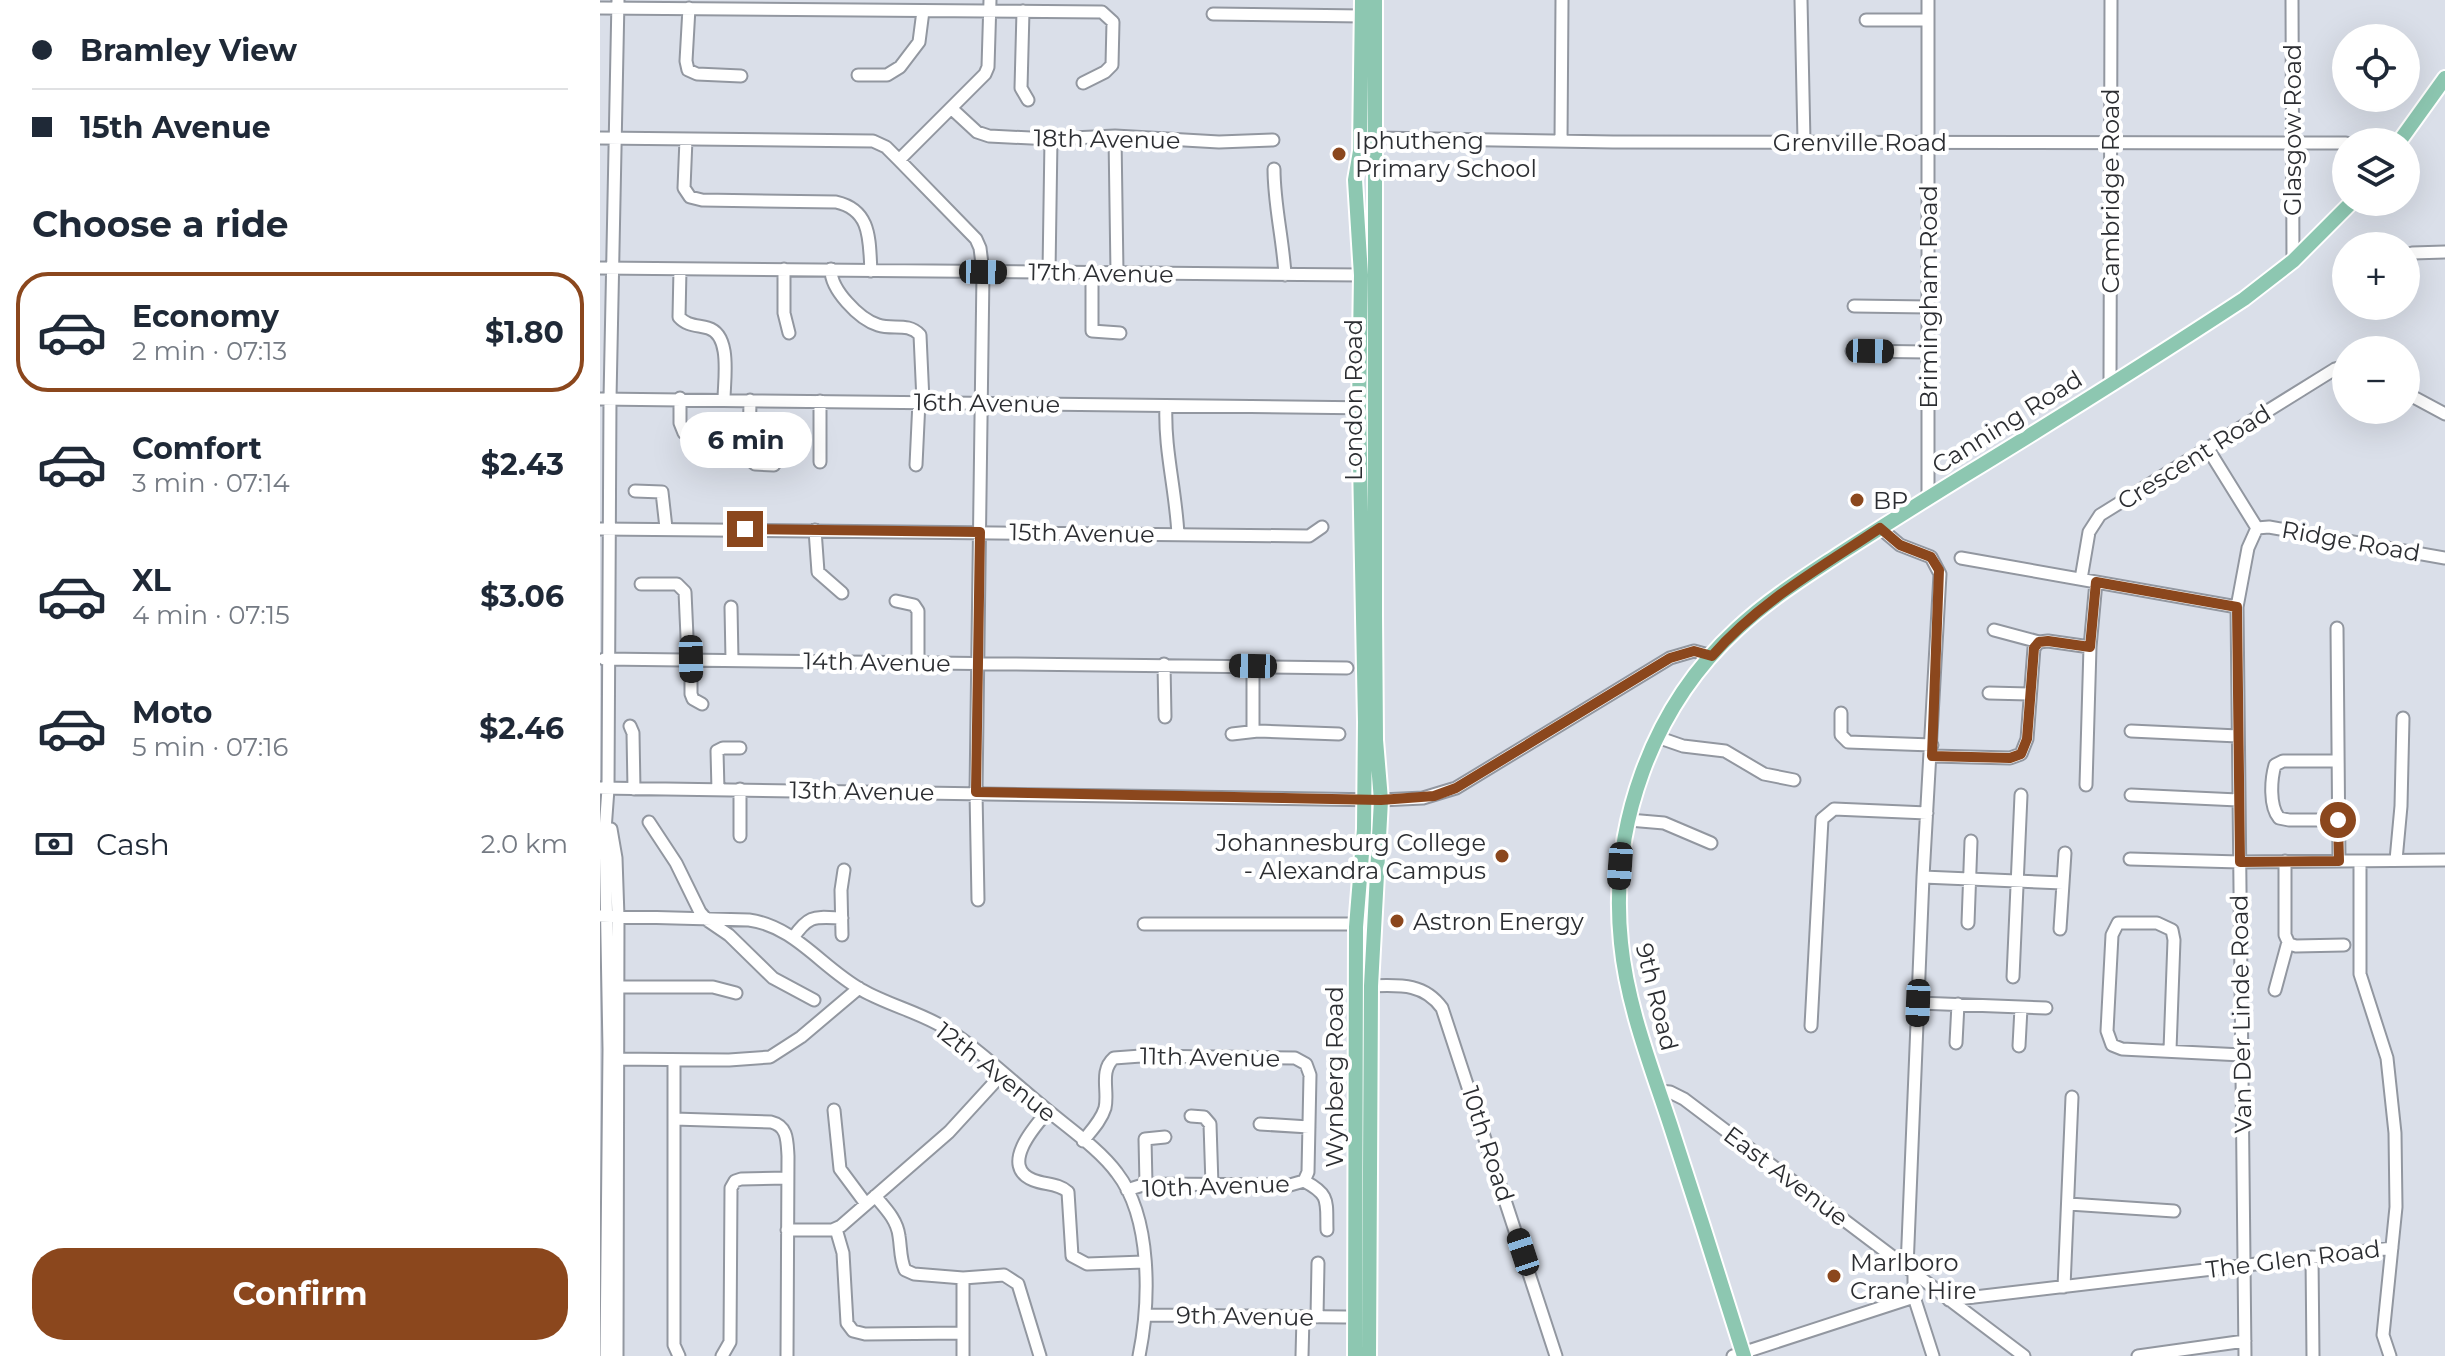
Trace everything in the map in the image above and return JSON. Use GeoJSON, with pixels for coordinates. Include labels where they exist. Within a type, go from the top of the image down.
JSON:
{"type":"FeatureCollection","features":[{"type":"Feature","properties":{"kind":"main road","name":"London Road"},"geometry":{"type":"LineString","coordinates":[[1362,0],[1360,151],[1355,180],[1361,275],[1359,408],[1364,799]]}},
{"type":"Feature","properties":{"kind":"main road","name":"London Road"},"geometry":{"type":"LineString","coordinates":[[1375,0],[1376,740],[1381,800]]}},
{"type":"Feature","properties":{"kind":"main road"},"geometry":{"type":"LineString","coordinates":[[2409,128],[2445,78]]}},
{"type":"Feature","properties":{"kind":"main road","name":"Canning Road"},"geometry":{"type":"LineString","coordinates":[[1712,656],[1738,628],[1768,603],[1880,528],[2244,299],[2293,261],[2338,216]]}},
{"type":"Feature","properties":{"kind":"main road","name":"9th Road"},"geometry":{"type":"LineString","coordinates":[[1712,656],[1675,706],[1646,758],[1629,820],[1618,890],[1628,987],[1740,1355]]}},
{"type":"Feature","properties":{"kind":"main road","name":"Wynberg Road"},"geometry":{"type":"LineString","coordinates":[[1355,1356],[1356,924],[1364,799]]}},
{"type":"Feature","properties":{"kind":"main road","name":"Wynberg Road"},"geometry":{"type":"LineString","coordinates":[[1369,1356],[1371,986],[1381,800]]}},
{"type":"Feature","properties":{"kind":"street"},"geometry":{"type":"LineString","coordinates":[[1561,141],[1562,0]]}},
{"type":"Feature","properties":{"kind":"street"},"geometry":{"type":"LineString","coordinates":[[1801,0],[1804,141]]}},
{"type":"Feature","properties":{"kind":"street","name":"Brimingham Road"},"geometry":{"type":"LineString","coordinates":[[1928,0],[1928,498]]}},
{"type":"Feature","properties":{"kind":"street","name":"Cambridge Road"},"geometry":{"type":"LineString","coordinates":[[2110,383],[2111,0]]}},
{"type":"Feature","properties":{"kind":"street","name":"Glasgow Road"},"geometry":{"type":"LineString","coordinates":[[2292,0],[2293,261]]}},
{"type":"Feature","properties":{"kind":"street"},"geometry":{"type":"LineString","coordinates":[[600,8],[618,4],[923,11],[990,6],[1023,11],[1099,11],[1110,17],[1113,24],[1112,65],[1083,83]]}},
{"type":"Feature","properties":{"kind":"street"},"geometry":{"type":"LineString","coordinates":[[606,1356],[613,987],[604,788],[605,399],[614,268],[618,4]]}},
{"type":"Feature","properties":{"kind":"street"},"geometry":{"type":"LineString","coordinates":[[899,160],[987,71],[990,6]]}},
{"type":"Feature","properties":{"kind":"street"},"geometry":{"type":"LineString","coordinates":[[689,8],[688,70],[697,74],[741,76]]}},
{"type":"Feature","properties":{"kind":"street"},"geometry":{"type":"LineString","coordinates":[[858,75],[887,75],[900,67],[919,42],[923,11]]}},
{"type":"Feature","properties":{"kind":"street"},"geometry":{"type":"LineString","coordinates":[[1023,11],[1021,88],[1028,100]]}},
{"type":"Feature","properties":{"kind":"street"},"geometry":{"type":"LineString","coordinates":[[1213,14],[1362,16]]}},
{"type":"Feature","properties":{"kind":"street"},"geometry":{"type":"LineString","coordinates":[[1866,20],[1928,20]]}},
{"type":"Feature","properties":{"kind":"street","name":"18th Avenue"},"geometry":{"type":"LineString","coordinates":[[951,108],[980,134],[1051,139],[1115,136],[1219,142],[1273,140]]}},
{"type":"Feature","properties":{"kind":"street"},"geometry":{"type":"LineString","coordinates":[[1115,136],[1117,273]]}},
{"type":"Feature","properties":{"kind":"street"},"geometry":{"type":"LineString","coordinates":[[600,138],[869,140],[886,147],[978,242],[983,272],[976,792],[978,900]]}},
{"type":"Feature","properties":{"kind":"street","name":"Grenville Road"},"geometry":{"type":"LineString","coordinates":[[1375,138],[2332,143]]}},
{"type":"Feature","properties":{"kind":"street"},"geometry":{"type":"LineString","coordinates":[[686,139],[684,188],[690,197],[702,200],[836,202],[849,206],[869,228],[871,271]]}},
{"type":"Feature","properties":{"kind":"street"},"geometry":{"type":"LineString","coordinates":[[1049,272],[1051,139]]}},
{"type":"Feature","properties":{"kind":"street"},"geometry":{"type":"LineString","coordinates":[[1274,169],[1274,200],[1283,238],[1285,275]]}},
{"type":"Feature","properties":{"kind":"street"},"geometry":{"type":"LineString","coordinates":[[2420,253],[2445,252]]}},
{"type":"Feature","properties":{"kind":"street","name":"17th Avenue"},"geometry":{"type":"LineString","coordinates":[[600,268],[1361,275]]}},
{"type":"Feature","properties":{"kind":"street"},"geometry":{"type":"LineString","coordinates":[[680,269],[679,317],[688,324],[714,330],[722,341],[724,400]]}},
{"type":"Feature","properties":{"kind":"street"},"geometry":{"type":"LineString","coordinates":[[784,269],[784,313],[789,333]]}},
{"type":"Feature","properties":{"kind":"street"},"geometry":{"type":"LineString","coordinates":[[831,269],[834,288],[868,320],[879,325],[911,328],[920,335],[921,401],[916,465]]}},
{"type":"Feature","properties":{"kind":"street"},"geometry":{"type":"LineString","coordinates":[[1092,273],[1092,331],[1120,333]]}},
{"type":"Feature","properties":{"kind":"street"},"geometry":{"type":"LineString","coordinates":[[1854,306],[1929,307]]}},
{"type":"Feature","properties":{"kind":"street"},"geometry":{"type":"LineString","coordinates":[[1852,351],[1928,352]]}},
{"type":"Feature","properties":{"kind":"street","name":"Crescent Road"},"geometry":{"type":"LineString","coordinates":[[2081,579],[2086,541],[2095,521],[2332,371]]}},
{"type":"Feature","properties":{"kind":"street"},"geometry":{"type":"LineString","coordinates":[[680,398],[680,423],[684,433]]}},
{"type":"Feature","properties":{"kind":"street","name":"16th Avenue"},"geometry":{"type":"LineString","coordinates":[[605,399],[1375,408]]}},
{"type":"Feature","properties":{"kind":"street"},"geometry":{"type":"LineString","coordinates":[[2420,399],[2443,409]]}},
{"type":"Feature","properties":{"kind":"street"},"geometry":{"type":"LineString","coordinates":[[750,400],[749,459],[755,464],[774,465]]}},
{"type":"Feature","properties":{"kind":"street"},"geometry":{"type":"LineString","coordinates":[[820,401],[820,462]]}},
{"type":"Feature","properties":{"kind":"street"},"geometry":{"type":"LineString","coordinates":[[1166,406],[1165,436],[1175,491],[1178,535]]}},
{"type":"Feature","properties":{"kind":"street"},"geometry":{"type":"LineString","coordinates":[[2208,449],[2257,528]]}},
{"type":"Feature","properties":{"kind":"street"},"geometry":{"type":"LineString","coordinates":[[635,491],[662,492],[666,528]]}},
{"type":"Feature","properties":{"kind":"street","name":"15th Avenue"},"geometry":{"type":"LineString","coordinates":[[605,529],[1309,536],[1322,527]]}},
{"type":"Feature","properties":{"kind":"street","name":"Ridge Road"},"geometry":{"type":"LineString","coordinates":[[2257,528],[2269,527],[2445,558]]}},
{"type":"Feature","properties":{"kind":"street"},"geometry":{"type":"LineString","coordinates":[[1880,528],[1900,545],[1931,557],[1939,570],[1923,877],[1911,1271],[1914,1297],[1933,1356]]}},
{"type":"Feature","properties":{"kind":"street","name":"Van Der Linde Road"},"geometry":{"type":"LineString","coordinates":[[2245,1356],[2237,607],[2248,548],[2257,528]]}},
{"type":"Feature","properties":{"kind":"street"},"geometry":{"type":"LineString","coordinates":[[815,530],[818,572],[842,593]]}},
{"type":"Feature","properties":{"kind":"street"},"geometry":{"type":"LineString","coordinates":[[1961,558],[2237,607]]}},
{"type":"Feature","properties":{"kind":"street"},"geometry":{"type":"LineString","coordinates":[[2086,785],[2090,647],[2096,582]]}},
{"type":"Feature","properties":{"kind":"street"},"geometry":{"type":"LineString","coordinates":[[641,584],[677,584],[685,592],[691,694],[702,704]]}},
{"type":"Feature","properties":{"kind":"street"},"geometry":{"type":"LineString","coordinates":[[896,601],[914,605],[918,611],[918,662]]}},
{"type":"Feature","properties":{"kind":"street"},"geometry":{"type":"LineString","coordinates":[[731,607],[732,660]]}},
{"type":"Feature","properties":{"kind":"street"},"geometry":{"type":"LineString","coordinates":[[2337,628],[2339,861]]}},
{"type":"Feature","properties":{"kind":"street"},"geometry":{"type":"LineString","coordinates":[[1994,630],[2039,642],[2090,647]]}},
{"type":"Feature","properties":{"kind":"street"},"geometry":{"type":"LineString","coordinates":[[1841,713],[1841,735],[1848,742],[2010,758],[2021,754],[2027,739],[2032,653],[2039,642]]}},
{"type":"Feature","properties":{"kind":"street"},"geometry":{"type":"LineString","coordinates":[[1381,800],[1434,796],[1456,788],[1670,658],[1694,651],[1712,656]]}},
{"type":"Feature","properties":{"kind":"street","name":"14th Avenue"},"geometry":{"type":"LineString","coordinates":[[604,659],[1347,668]]}},
{"type":"Feature","properties":{"kind":"street"},"geometry":{"type":"LineString","coordinates":[[1164,664],[1165,717]]}},
{"type":"Feature","properties":{"kind":"street"},"geometry":{"type":"LineString","coordinates":[[1253,666],[1253,731]]}},
{"type":"Feature","properties":{"kind":"street"},"geometry":{"type":"LineString","coordinates":[[1989,693],[2029,694]]}},
{"type":"Feature","properties":{"kind":"street"},"geometry":{"type":"LineString","coordinates":[[2396,860],[2403,718]]}},
{"type":"Feature","properties":{"kind":"street"},"geometry":{"type":"LineString","coordinates":[[630,726],[633,733],[634,789]]}},
{"type":"Feature","properties":{"kind":"street"},"geometry":{"type":"LineString","coordinates":[[1232,734],[1253,731],[1339,734]]}},
{"type":"Feature","properties":{"kind":"street"},"geometry":{"type":"LineString","coordinates":[[2131,731],[2238,736]]}},
{"type":"Feature","properties":{"kind":"street"},"geometry":{"type":"LineString","coordinates":[[1657,737],[1683,746],[1725,751],[1764,774],[1794,780]]}},
{"type":"Feature","properties":{"kind":"street"},"geometry":{"type":"LineString","coordinates":[[718,790],[717,751],[740,748]]}},
{"type":"Feature","properties":{"kind":"street"},"geometry":{"type":"LineString","coordinates":[[2338,761],[2279,762],[2273,773],[2276,815],[2284,819],[2338,820]]}},
{"type":"Feature","properties":{"kind":"street","name":"13th Avenue"},"geometry":{"type":"LineString","coordinates":[[604,788],[1381,800]]}},
{"type":"Feature","properties":{"kind":"street"},"geometry":{"type":"LineString","coordinates":[[740,789],[740,836]]}},
{"type":"Feature","properties":{"kind":"street"},"geometry":{"type":"LineString","coordinates":[[2013,977],[2021,795]]}},
{"type":"Feature","properties":{"kind":"street"},"geometry":{"type":"LineString","coordinates":[[2131,795],[2238,800]]}},
{"type":"Feature","properties":{"kind":"street"},"geometry":{"type":"LineString","coordinates":[[1811,1026],[1822,819],[1834,809],[1927,813]]}},
{"type":"Feature","properties":{"kind":"street"},"geometry":{"type":"LineString","coordinates":[[1629,820],[1664,823],[1711,843]]}},
{"type":"Feature","properties":{"kind":"street"},"geometry":{"type":"LineString","coordinates":[[649,822],[707,920],[729,935],[773,978],[814,1000]]}},
{"type":"Feature","properties":{"kind":"street"},"geometry":{"type":"LineString","coordinates":[[1968,923],[1971,841]]}},
{"type":"Feature","properties":{"kind":"street"},"geometry":{"type":"LineString","coordinates":[[2060,929],[2065,853]]}},
{"type":"Feature","properties":{"kind":"street"},"geometry":{"type":"LineString","coordinates":[[2130,859],[2240,862],[2445,860]]}},
{"type":"Feature","properties":{"kind":"street"},"geometry":{"type":"LineString","coordinates":[[2275,990],[2288,942],[2285,935],[2285,861]]}},
{"type":"Feature","properties":{"kind":"street","name":"The Glen Road"},"geometry":{"type":"LineString","coordinates":[[1949,1300],[2392,1248],[2396,1192],[2391,1081],[2387,1058],[2360,974],[2360,861]]}},
{"type":"Feature","properties":{"kind":"street"},"geometry":{"type":"LineString","coordinates":[[842,935],[841,885],[844,870]]}},
{"type":"Feature","properties":{"kind":"street"},"geometry":{"type":"LineString","coordinates":[[1923,877],[2063,883]]}},
{"type":"Feature","properties":{"kind":"street","name":"12th Avenue"},"geometry":{"type":"LineString","coordinates":[[608,916],[754,920],[793,938],[859,988],[942,1026],[1003,1073],[1117,1172],[1127,1190],[1142,1226],[1145,1315],[1139,1356]]}},
{"type":"Feature","properties":{"kind":"street"},"geometry":{"type":"LineString","coordinates":[[793,938],[811,918],[842,918]]}},
{"type":"Feature","properties":{"kind":"street"},"geometry":{"type":"LineString","coordinates":[[2170,1050],[2173,933],[2163,924],[2118,923],[2112,935],[2107,1037],[2112,1045],[2122,1049],[2242,1055]]}},
{"type":"Feature","properties":{"kind":"street"},"geometry":{"type":"LineString","coordinates":[[1144,924],[1356,924]]}},
{"type":"Feature","properties":{"kind":"street"},"geometry":{"type":"LineString","coordinates":[[2288,942],[2296,946],[2344,945]]}},
{"type":"Feature","properties":{"kind":"street","name":"10th Road"},"geometry":{"type":"LineString","coordinates":[[1371,986],[1419,988],[1442,1008],[1556,1356]]}},
{"type":"Feature","properties":{"kind":"street"},"geometry":{"type":"LineString","coordinates":[[613,987],[713,987],[736,993]]}},
{"type":"Feature","properties":{"kind":"street"},"geometry":{"type":"LineString","coordinates":[[611,1053],[674,1061],[770,1057],[801,1037],[859,988]]}},
{"type":"Feature","properties":{"kind":"street"},"geometry":{"type":"LineString","coordinates":[[1918,1003],[2046,1008]]}},
{"type":"Feature","properties":{"kind":"street"},"geometry":{"type":"LineString","coordinates":[[1956,1043],[1958,1004]]}},
{"type":"Feature","properties":{"kind":"street"},"geometry":{"type":"LineString","coordinates":[[2019,1046],[2021,1008]]}},
{"type":"Feature","properties":{"kind":"street","name":"11th Avenue"},"geometry":{"type":"LineString","coordinates":[[1083,1141],[1104,1111],[1107,1065],[1114,1058],[1141,1056],[1295,1058],[1302,1061],[1310,1075],[1309,1127]]}},
{"type":"Feature","properties":{"kind":"street"},"geometry":{"type":"LineString","coordinates":[[674,1061],[674,1345],[679,1356]]}},
{"type":"Feature","properties":{"kind":"street"},"geometry":{"type":"LineString","coordinates":[[787,1230],[836,1229],[949,1132],[1003,1073]]}},
{"type":"Feature","properties":{"kind":"street","name":"East Avenue"},"geometry":{"type":"LineString","coordinates":[[1659,1091],[1670,1092],[1684,1099],[2024,1356]]}},
{"type":"Feature","properties":{"kind":"street"},"geometry":{"type":"LineString","coordinates":[[2064,1287],[2072,1097]]}},
{"type":"Feature","properties":{"kind":"street"},"geometry":{"type":"LineString","coordinates":[[834,1110],[840,1169],[871,1200],[892,1215],[905,1270],[914,1274],[963,1278],[1004,1275],[1018,1284],[1040,1356]]}},
{"type":"Feature","properties":{"kind":"street"},"geometry":{"type":"LineString","coordinates":[[1048,1111],[1025,1138],[1021,1146],[1021,1164],[1024,1174],[1031,1179],[1068,1192],[1072,1256],[1087,1264],[1144,1262]]}},
{"type":"Feature","properties":{"kind":"street"},"geometry":{"type":"LineString","coordinates":[[1191,1116],[1204,1117],[1210,1122],[1212,1185]]}},
{"type":"Feature","properties":{"kind":"street"},"geometry":{"type":"LineString","coordinates":[[674,1119],[776,1123],[787,1137],[787,1356]]}},
{"type":"Feature","properties":{"kind":"street"},"geometry":{"type":"LineString","coordinates":[[1260,1124],[1309,1127],[1308,1172],[1304,1181],[1322,1191],[1326,1197],[1327,1230]]}},
{"type":"Feature","properties":{"kind":"street"},"geometry":{"type":"LineString","coordinates":[[1146,1184],[1145,1139],[1165,1137]]}},
{"type":"Feature","properties":{"kind":"street"},"geometry":{"type":"LineString","coordinates":[[722,1356],[730,1342],[731,1188],[735,1181],[741,1179],[787,1178]]}},
{"type":"Feature","properties":{"kind":"street"},"geometry":{"type":"LineString","coordinates":[[608,1181],[617,1356]]}},
{"type":"Feature","properties":{"kind":"street","name":"10th Avenue"},"geometry":{"type":"LineString","coordinates":[[1127,1190],[1146,1184],[1290,1185],[1304,1181]]}},
{"type":"Feature","properties":{"kind":"street"},"geometry":{"type":"LineString","coordinates":[[2069,1204],[2174,1211]]}},
{"type":"Feature","properties":{"kind":"street"},"geometry":{"type":"LineString","coordinates":[[836,1229],[843,1253],[847,1323],[853,1331],[865,1334],[963,1333]]}},
{"type":"Feature","properties":{"kind":"street"},"geometry":{"type":"LineString","coordinates":[[2390,1356],[2383,1335],[2392,1248]]}},
{"type":"Feature","properties":{"kind":"street"},"geometry":{"type":"LineString","coordinates":[[2312,1257],[2313,1356]]}},
{"type":"Feature","properties":{"kind":"street"},"geometry":{"type":"LineString","coordinates":[[1317,1317],[1318,1263]]}},
{"type":"Feature","properties":{"kind":"street"},"geometry":{"type":"LineString","coordinates":[[963,1278],[963,1356]]}},
{"type":"Feature","properties":{"kind":"street"},"geometry":{"type":"LineString","coordinates":[[1740,1355],[1914,1297]]}},
{"type":"Feature","properties":{"kind":"street","name":"9th Avenue"},"geometry":{"type":"LineString","coordinates":[[1145,1315],[1346,1317]]}},
{"type":"Feature","properties":{"kind":"street"},"geometry":{"type":"LineString","coordinates":[[1302,1356],[1303,1317]]}},
{"type":"Feature","properties":{"kind":"street"},"geometry":{"type":"LineString","coordinates":[[2138,1356],[2245,1341]]}},
{"type":"Feature","properties":{"kind":"place","name":"Iphutheng Primary School"},"geometry":{"type":"Point","coordinates":[1339,154]}},
{"type":"Feature","properties":{"kind":"place","name":"BP"},"geometry":{"type":"Point","coordinates":[1857,500]}},
{"type":"Feature","properties":{"kind":"place","name":"Johannesburg College - Alexandra Campus"},"geometry":{"type":"Point","coordinates":[1502,856]}},
{"type":"Feature","properties":{"kind":"place","name":"Astron Energy"},"geometry":{"type":"Point","coordinates":[1397,921]}},
{"type":"Feature","properties":{"kind":"place","name":"Marlboro Crane Hire"},"geometry":{"type":"Point","coordinates":[1834,1276]}},
{"type":"Feature","properties":{"kind":"route"},"geometry":{"type":"LineString","coordinates":[[745,529],[980,532],[976,792],[1381,800],[1434,796],[1491,769],[1677,654],[1694,651],[1712,656],[1738,628],[1782,592],[1880,528],[1894,542],[1935,560],[1940,574],[1932,756],[2010,758],[2021,754],[2027,739],[2034,648],[2039,642],[2048,641],[2090,647],[2096,582],[2237,607],[2240,862],[2339,861],[2338,820]]}}]}
